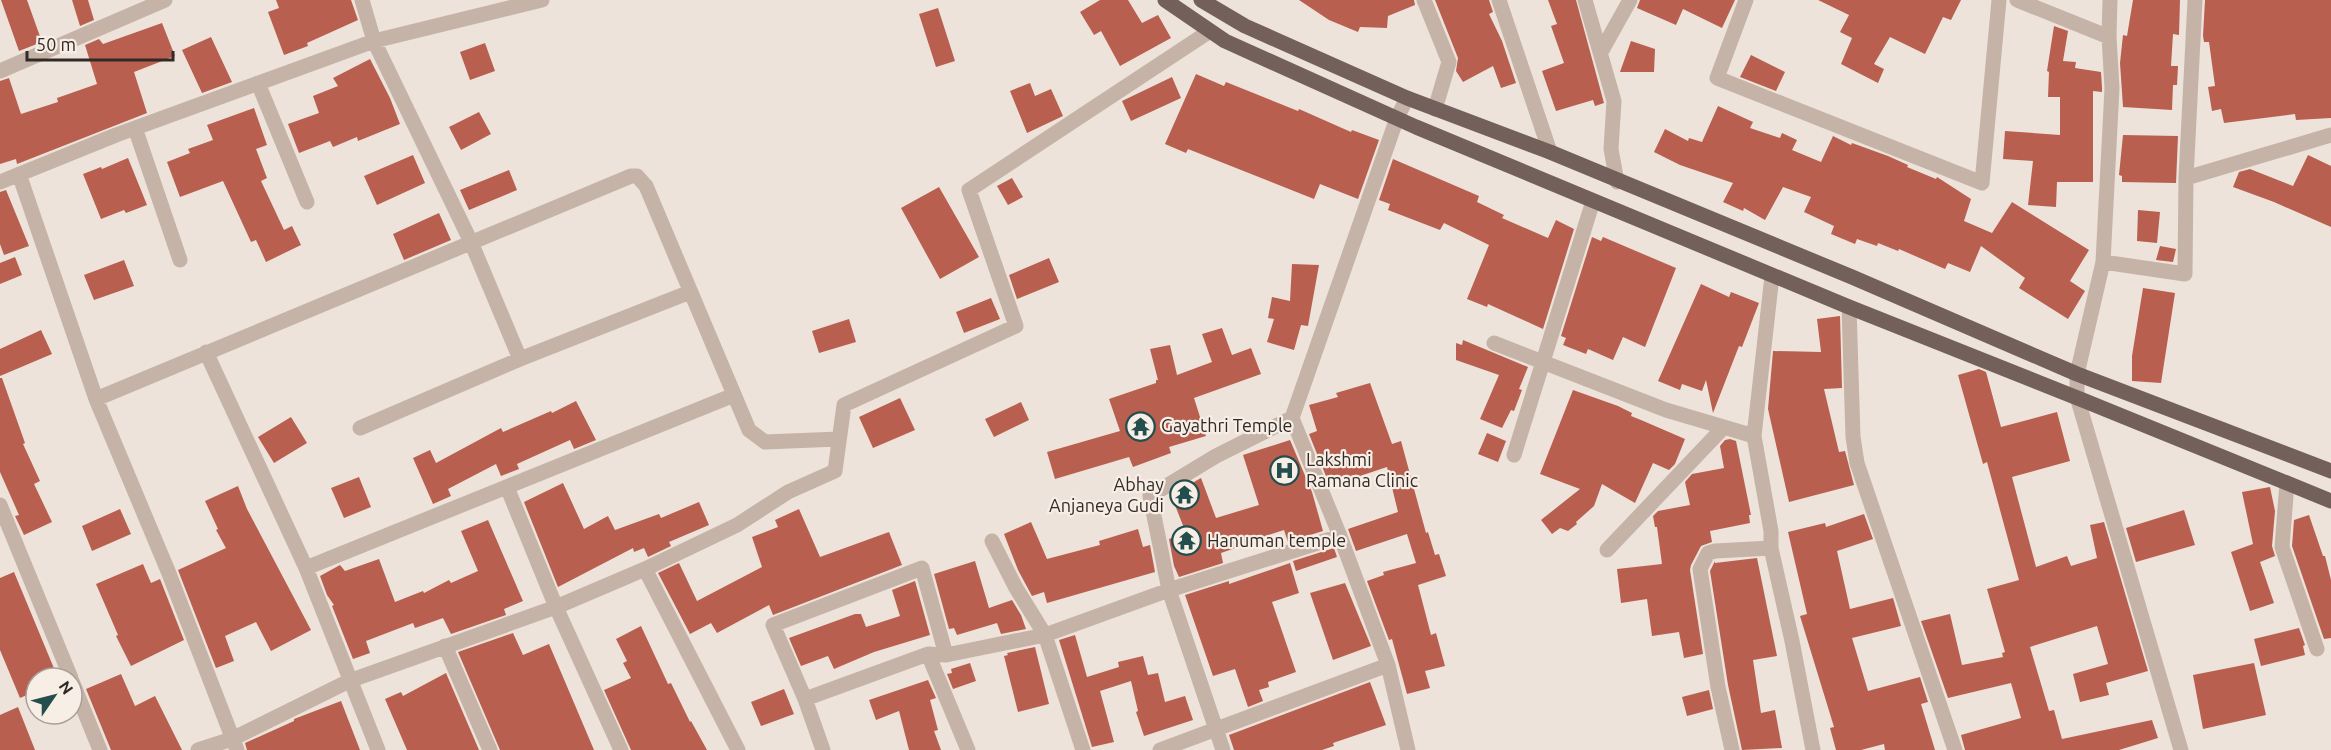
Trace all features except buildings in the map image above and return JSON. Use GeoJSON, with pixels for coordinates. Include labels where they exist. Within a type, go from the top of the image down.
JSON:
{"type":"FeatureCollection","features":[{"type":"Feature","properties":{"kind":"main road"},"geometry":{"type":"LineString","coordinates":[[1165,0],[1225,41],[1397,118],[1772,276],[2331,501]]}},
{"type":"Feature","properties":{"kind":"main road"},"geometry":{"type":"LineString","coordinates":[[1201,0],[1245,26],[1407,98],[1550,153],[2077,374],[2331,471]]}},
{"type":"Feature","properties":{"kind":"street"},"geometry":{"type":"LineString","coordinates":[[0,71],[165,0]]}},
{"type":"Feature","properties":{"kind":"street"},"geometry":{"type":"LineString","coordinates":[[362,0],[374,41],[471,242],[520,359]]}},
{"type":"Feature","properties":{"kind":"street"},"geometry":{"type":"LineString","coordinates":[[0,182],[135,128],[374,41],[542,0]]}},
{"type":"Feature","properties":{"kind":"street"},"geometry":{"type":"LineString","coordinates":[[1424,0],[1449,62],[1436,109]]}},
{"type":"Feature","properties":{"kind":"street"},"geometry":{"type":"LineString","coordinates":[[1498,0],[1550,153]]}},
{"type":"Feature","properties":{"kind":"street"},"geometry":{"type":"LineString","coordinates":[[1585,0],[1614,101],[1611,149],[1617,182]]}},
{"type":"Feature","properties":{"kind":"street"},"geometry":{"type":"LineString","coordinates":[[1601,52],[1630,0]]}},
{"type":"Feature","properties":{"kind":"street"},"geometry":{"type":"LineString","coordinates":[[1746,0],[1717,78],[1982,183],[1999,0]]}},
{"type":"Feature","properties":{"kind":"street"},"geometry":{"type":"LineString","coordinates":[[2017,0],[2109,37]]}},
{"type":"Feature","properties":{"kind":"street"},"geometry":{"type":"LineString","coordinates":[[2110,0],[2109,37],[2112,88],[2103,262],[2077,374],[2077,398],[2181,750]]}},
{"type":"Feature","properties":{"kind":"street"},"geometry":{"type":"LineString","coordinates":[[2103,262],[2185,274],[2186,178],[2194,0]]}},
{"type":"Feature","properties":{"kind":"street"},"geometry":{"type":"LineString","coordinates":[[198,750],[235,744],[349,681],[556,607],[645,569],[737,525],[788,492],[835,471],[844,405],[1016,326],[969,190],[1210,31]]}},
{"type":"Feature","properties":{"kind":"street"},"geometry":{"type":"LineString","coordinates":[[258,83],[307,202]]}},
{"type":"Feature","properties":{"kind":"street"},"geometry":{"type":"LineString","coordinates":[[1407,98],[1397,118],[1292,418],[1340,536],[1388,665],[1408,750]]}},
{"type":"Feature","properties":{"kind":"street"},"geometry":{"type":"LineString","coordinates":[[135,128],[180,260]]}},
{"type":"Feature","properties":{"kind":"street"},"geometry":{"type":"LineString","coordinates":[[2186,178],[2331,135]]}},
{"type":"Feature","properties":{"kind":"street"},"geometry":{"type":"LineString","coordinates":[[19,174],[96,399],[168,571],[235,744]]}},
{"type":"Feature","properties":{"kind":"street"},"geometry":{"type":"LineString","coordinates":[[96,399],[631,176],[637,176],[646,186],[749,430],[765,442],[839,439]]}},
{"type":"Feature","properties":{"kind":"street"},"geometry":{"type":"LineString","coordinates":[[1514,454],[1593,201]]}},
{"type":"Feature","properties":{"kind":"street"},"geometry":{"type":"LineString","coordinates":[[1772,276],[1754,436],[1771,531],[1771,548],[1813,750]]}},
{"type":"Feature","properties":{"kind":"street"},"geometry":{"type":"LineString","coordinates":[[360,428],[520,359],[690,292]]}},
{"type":"Feature","properties":{"kind":"street"},"geometry":{"type":"LineString","coordinates":[[1849,307],[1853,437],[1857,463],[1955,750]]}},
{"type":"Feature","properties":{"kind":"street"},"geometry":{"type":"LineString","coordinates":[[1494,343],[1666,410],[1754,436]]}},
{"type":"Feature","properties":{"kind":"street"},"geometry":{"type":"LineString","coordinates":[[206,352],[306,568],[378,750]]}},
{"type":"Feature","properties":{"kind":"street"},"geometry":{"type":"LineString","coordinates":[[306,568],[734,395]]}},
{"type":"Feature","properties":{"kind":"street"},"geometry":{"type":"LineString","coordinates":[[1223,750],[1169,590],[1150,496],[1216,456],[1292,418]]}},
{"type":"Feature","properties":{"kind":"street"},"geometry":{"type":"LineString","coordinates":[[1607,550],[1723,428]]}},
{"type":"Feature","properties":{"kind":"street"},"geometry":{"type":"LineString","coordinates":[[2287,483],[2282,547],[2317,649]]}},
{"type":"Feature","properties":{"kind":"street"},"geometry":{"type":"LineString","coordinates":[[507,487],[556,607],[621,750]]}},
{"type":"Feature","properties":{"kind":"street"},"geometry":{"type":"LineString","coordinates":[[0,505],[66,666]]}},
{"type":"Feature","properties":{"kind":"street"},"geometry":{"type":"LineString","coordinates":[[805,699],[928,654],[946,655],[1045,635],[1169,590],[1340,536]]}},
{"type":"Feature","properties":{"kind":"street"},"geometry":{"type":"LineString","coordinates":[[992,541],[1016,588],[1045,635],[1083,750]]}},
{"type":"Feature","properties":{"kind":"street"},"geometry":{"type":"LineString","coordinates":[[1732,750],[1718,687],[1700,569],[1708,553],[1771,548]]}},
{"type":"Feature","properties":{"kind":"street"},"geometry":{"type":"LineString","coordinates":[[823,750],[805,699],[773,625],[922,568],[946,655]]}},
{"type":"Feature","properties":{"kind":"street"},"geometry":{"type":"LineString","coordinates":[[645,569],[738,750]]}},
{"type":"Feature","properties":{"kind":"street"},"geometry":{"type":"LineString","coordinates":[[445,646],[490,750]]}},
{"type":"Feature","properties":{"kind":"street"},"geometry":{"type":"LineString","coordinates":[[928,654],[968,750]]}},
{"type":"Feature","properties":{"kind":"street"},"geometry":{"type":"LineString","coordinates":[[1160,750],[1388,665]]}},
{"type":"Feature","properties":{"kind":"street"},"geometry":{"type":"LineString","coordinates":[[84,711],[100,750]]}},
{"type":"Feature","properties":{"kind":"place","name":"Gayathri Temple"},"geometry":{"type":"Point","coordinates":[1140,426]}},
{"type":"Feature","properties":{"kind":"place","name":"Lakshmi Ramana Clinic"},"geometry":{"type":"Point","coordinates":[1285,470]}},
{"type":"Feature","properties":{"kind":"place","name":"Abhay Anjaneya Gudi"},"geometry":{"type":"Point","coordinates":[1185,495]}},
{"type":"Feature","properties":{"kind":"place","name":"Hanuman temple"},"geometry":{"type":"Point","coordinates":[1186,541]}}]}
